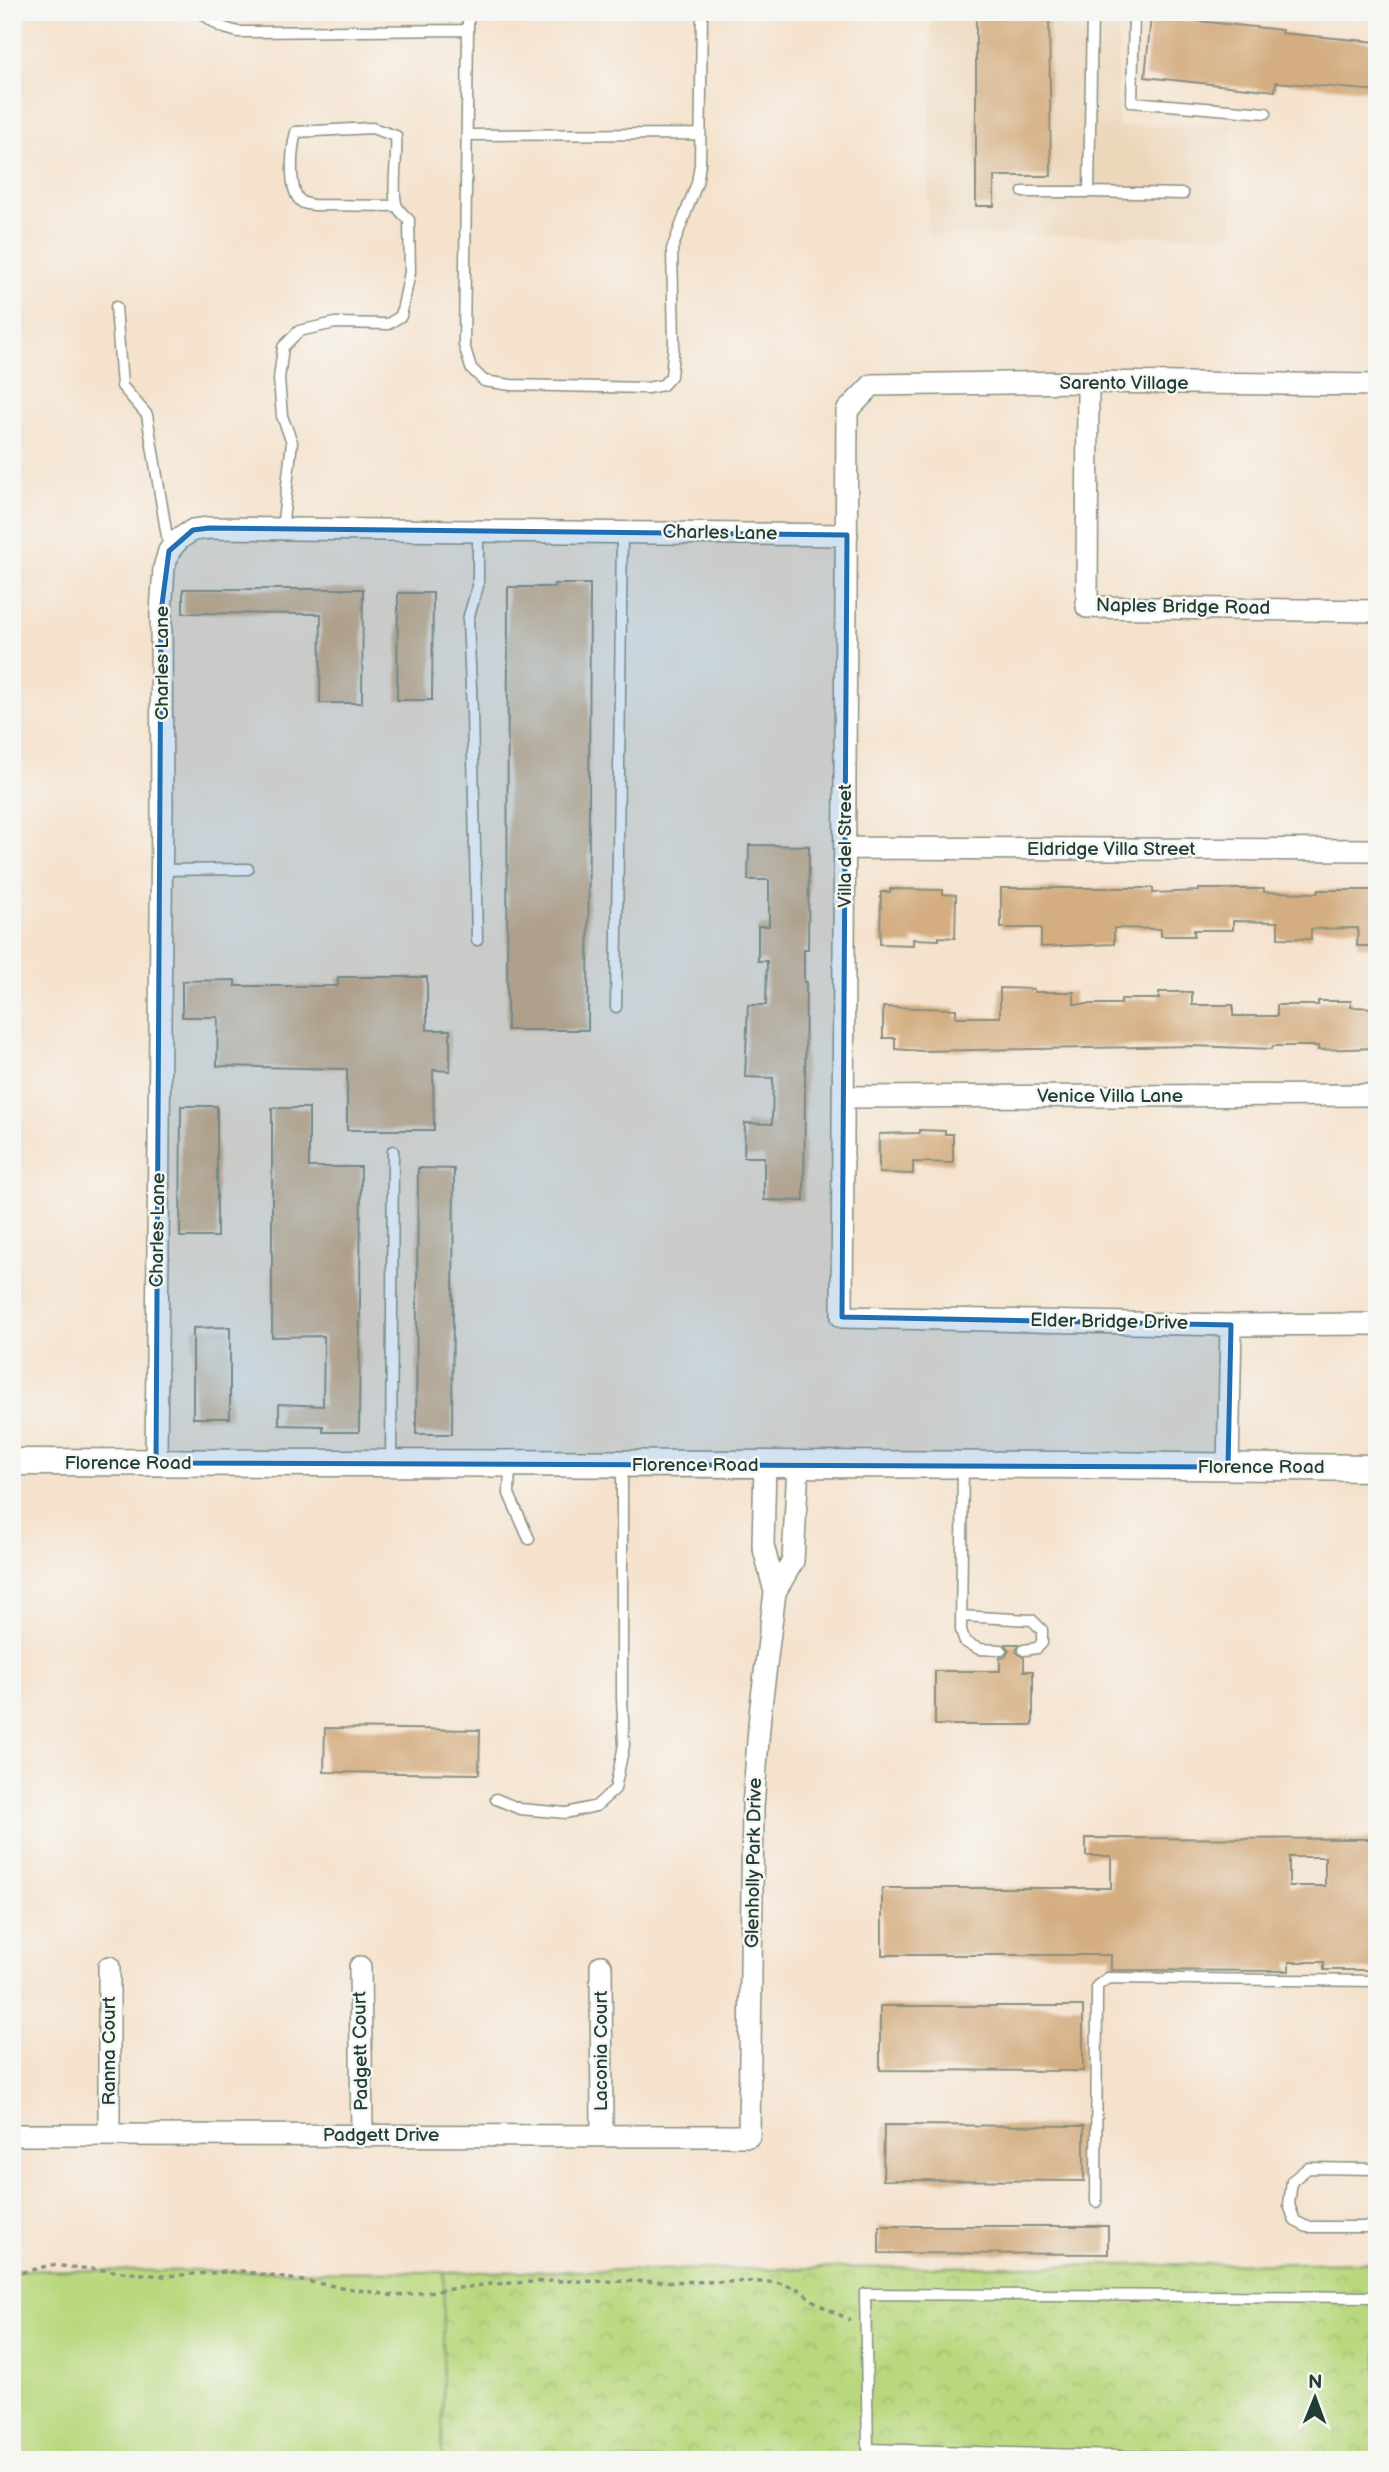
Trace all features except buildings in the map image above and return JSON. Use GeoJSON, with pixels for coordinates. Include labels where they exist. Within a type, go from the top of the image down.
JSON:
{"type":"FeatureCollection","features":[{"type":"Feature","properties":{"kind":"street","name":"Sarento Village"},"geometry":{"type":"LineString","coordinates":[[872,385],[1088,382],[1377,386]]}},
{"type":"Feature","properties":{"kind":"street","name":"Naples Bridge Road"},"geometry":{"type":"LineString","coordinates":[[1088,382],[1087,607],[1377,611]]}},
{"type":"Feature","properties":{"kind":"street","name":"Villa del Street"},"geometry":{"type":"LineString","coordinates":[[842,1317],[846,411],[872,385]]}},
{"type":"Feature","properties":{"kind":"street","name":"Charles Lane"},"geometry":{"type":"LineString","coordinates":[[156,1462],[161,612],[164,568],[169,551],[179,539],[192,530],[209,528],[847,535]]}},
{"type":"Feature","properties":{"kind":"street","name":"Eldridge Villa Street"},"geometry":{"type":"LineString","coordinates":[[845,848],[1377,850]]}},
{"type":"Feature","properties":{"kind":"street","name":"Venice Villa Lane"},"geometry":{"type":"LineString","coordinates":[[843,1097],[1377,1095]]}},
{"type":"Feature","properties":{"kind":"street","name":"Elder Bridge Drive"},"geometry":{"type":"LineString","coordinates":[[842,1317],[1231,1325],[1377,1324]]}},
{"type":"Feature","properties":{"kind":"street"},"geometry":{"type":"LineString","coordinates":[[1228,1467],[1231,1325]]}},
{"type":"Feature","properties":{"kind":"street","name":"Florence Road"},"geometry":{"type":"LineString","coordinates":[[12,1462],[1377,1468]]}},
{"type":"Feature","properties":{"kind":"street","name":"Glenholly Park Drive"},"geometry":{"type":"LineString","coordinates":[[750,2136],[753,1807],[760,1714],[775,1592],[763,1545],[765,1465]]}},
{"type":"Feature","properties":{"kind":"street","name":"Glenholly Park Drive"},"geometry":{"type":"LineString","coordinates":[[775,1592],[793,1560],[798,1465]]}},
{"type":"Feature","properties":{"kind":"street","name":"Laconia Court"},"geometry":{"type":"LineString","coordinates":[[601,1966],[601,2136]]}},
{"type":"Feature","properties":{"kind":"street","name":"Ranna Court"},"geometry":{"type":"LineString","coordinates":[[109,1967],[109,2135]]}},
{"type":"Feature","properties":{"kind":"street","name":"Padgett Court"},"geometry":{"type":"LineString","coordinates":[[360,1967],[362,2135]]}},
{"type":"Feature","properties":{"kind":"street","name":"Padgett Drive"},"geometry":{"type":"LineString","coordinates":[[12,2134],[750,2136]]}},
{"type":"Feature","properties":{"kind":"lane"},"geometry":{"type":"LineString","coordinates":[[200,12],[222,27],[238,32],[468,30]]}},
{"type":"Feature","properties":{"kind":"lane"},"geometry":{"type":"LineString","coordinates":[[468,12],[464,345],[471,368],[484,382],[511,386],[647,387],[663,385],[671,376],[674,342],[672,249],[697,183],[700,164],[702,12]]}},
{"type":"Feature","properties":{"kind":"lane"},"geometry":{"type":"LineString","coordinates":[[1089,192],[1092,12]]}},
{"type":"Feature","properties":{"kind":"lane"},"geometry":{"type":"LineString","coordinates":[[1133,12],[1132,102],[1266,113]]}},
{"type":"Feature","properties":{"kind":"lane"},"geometry":{"type":"LineString","coordinates":[[282,529],[292,442],[282,416],[279,379],[283,346],[299,331],[335,323],[388,324],[401,316],[410,272],[409,220],[397,206],[396,136],[372,128],[296,132],[293,146],[294,191],[301,202],[313,205],[397,206]]}},
{"type":"Feature","properties":{"kind":"lane"},"geometry":{"type":"LineString","coordinates":[[467,135],[699,134]]}},
{"type":"Feature","properties":{"kind":"lane"},"geometry":{"type":"LineString","coordinates":[[1023,192],[1183,194]]}},
{"type":"Feature","properties":{"kind":"lane"},"geometry":{"type":"LineString","coordinates":[[116,307],[122,386],[147,415],[169,551]]}},
{"type":"Feature","properties":{"kind":"lane"},"geometry":{"type":"LineString","coordinates":[[477,940],[468,619],[478,586],[478,531]]}},
{"type":"Feature","properties":{"kind":"lane"},"geometry":{"type":"LineString","coordinates":[[616,1007],[622,532]]}},
{"type":"Feature","properties":{"kind":"lane"},"geometry":{"type":"LineString","coordinates":[[161,870],[248,869]]}},
{"type":"Feature","properties":{"kind":"lane"},"geometry":{"type":"LineString","coordinates":[[391,1463],[393,1151]]}},
{"type":"Feature","properties":{"kind":"lane"},"geometry":{"type":"LineString","coordinates":[[510,1464],[509,1494],[529,1539]]}},
{"type":"Feature","properties":{"kind":"lane"},"geometry":{"type":"LineString","coordinates":[[496,1798],[520,1809],[566,1813],[596,1806],[615,1789],[624,1745],[622,1465]]}},
{"type":"Feature","properties":{"kind":"lane"},"geometry":{"type":"LineString","coordinates":[[963,1465],[961,1630],[965,1643],[979,1649],[1001,1650]]}},
{"type":"Feature","properties":{"kind":"lane"},"geometry":{"type":"LineString","coordinates":[[961,1616],[1032,1620],[1042,1630],[1042,1643],[1037,1648],[1024,1650]]}},
{"type":"Feature","properties":{"kind":"lane"},"geometry":{"type":"LineString","coordinates":[[1096,2202],[1097,1986],[1108,1978],[1377,1981]]}},
{"type":"Feature","properties":{"kind":"lane"},"geometry":{"type":"LineString","coordinates":[[1377,2169],[1308,2168],[1292,2181],[1289,2205],[1295,2221],[1307,2227],[1377,2227]]}},
{"type":"Feature","properties":{"kind":"lane"},"geometry":{"type":"LineString","coordinates":[[1262,2460],[867,2449],[865,2294],[1377,2297]]}},
{"type":"Feature","properties":{"kind":"path"},"geometry":{"type":"LineString","coordinates":[[12,2275],[51,2265],[164,2276],[241,2271],[396,2296],[491,2284],[554,2281],[776,2282],[798,2289],[841,2318],[866,2325]]}},
{"type":"Feature","properties":{"kind":"highlighted area"},"geometry":{"type":"Polygon","coordinates":[[[209,528],[847,535],[842,1317],[1231,1325],[1228,1467],[156,1463],[161,612],[169,551],[193,530],[209,528]]]}},
{"type":"Feature","properties":{"kind":"shaded area"},"geometry":{"type":"Polygon","coordinates":[[[931,12],[1118,12],[1118,127],[1231,125],[1233,236],[928,235],[931,12]]]}},
{"type":"Feature","properties":{"kind":"green space"},"geometry":{"type":"Polygon","coordinates":[[[1377,2262],[1377,2460],[12,2460],[12,2277],[1377,2262]]]}},
{"type":"Feature","properties":{"kind":"green space"},"geometry":{"type":"Polygon","coordinates":[[[12,2270],[444,2272],[442,2460],[12,2460],[12,2270]]]}}]}
